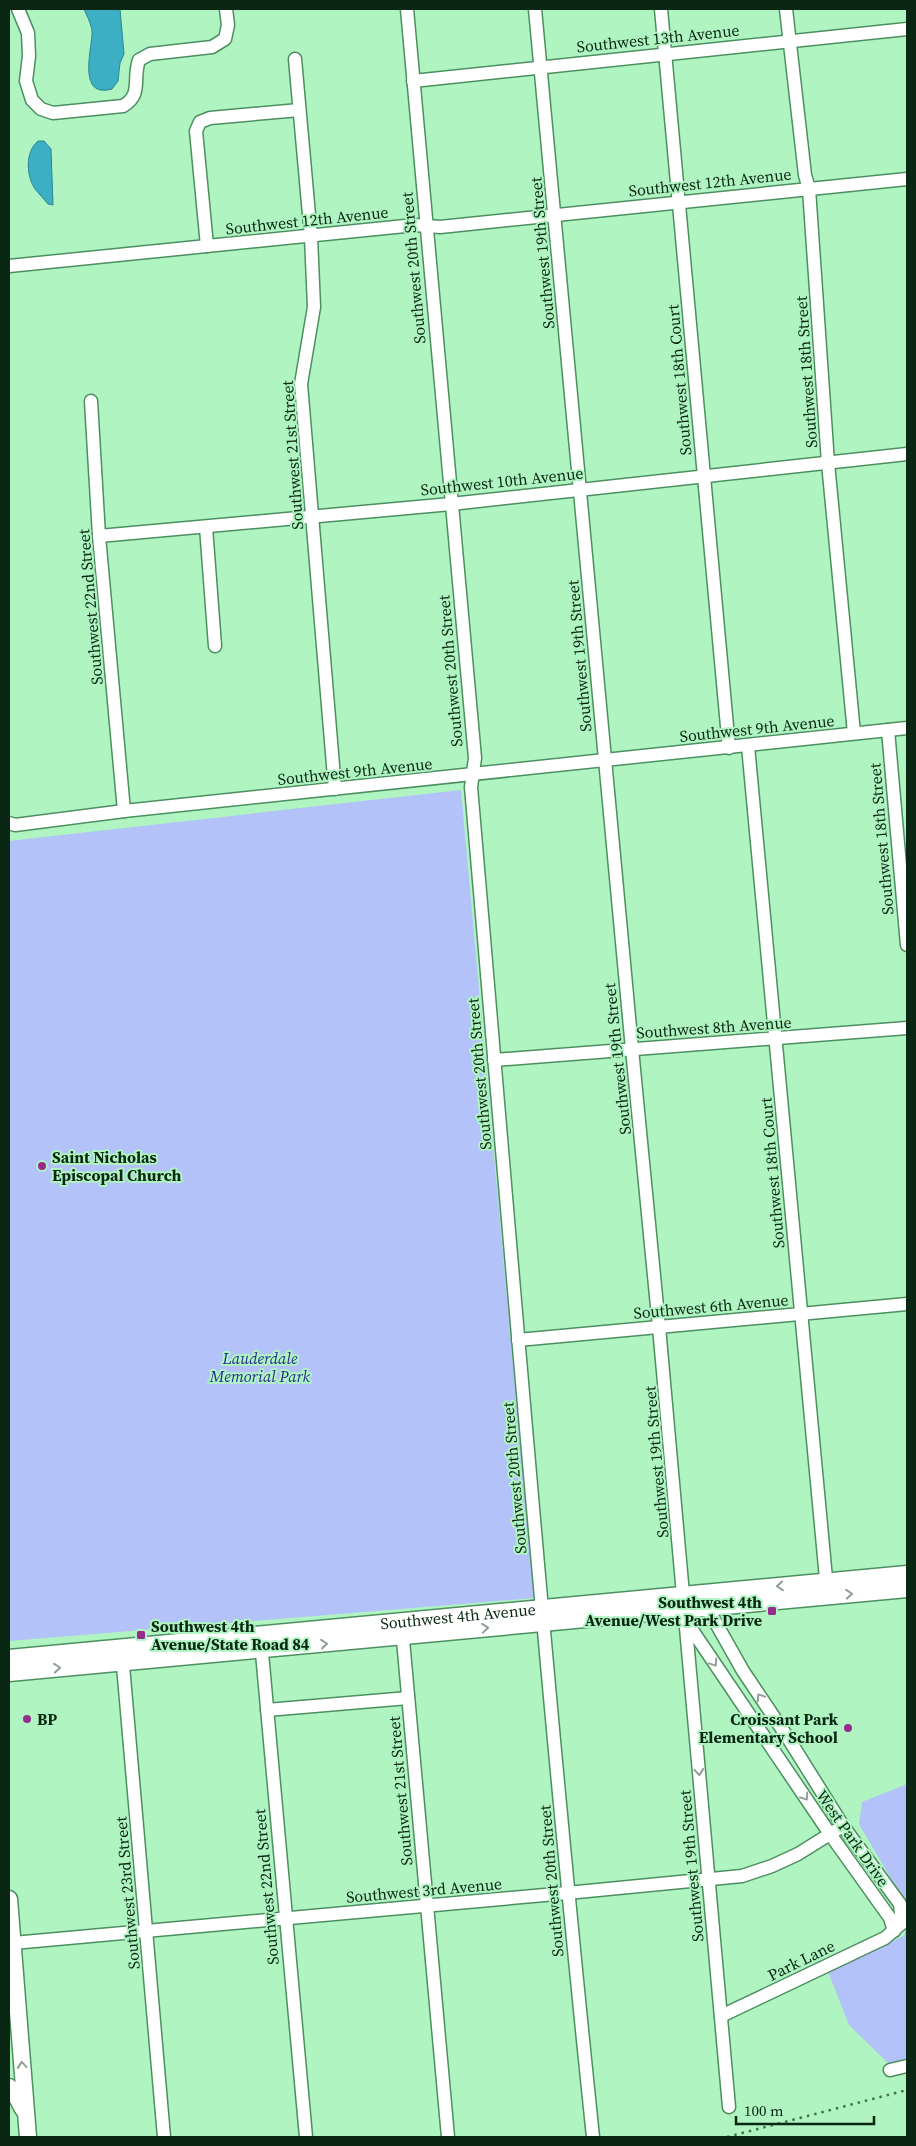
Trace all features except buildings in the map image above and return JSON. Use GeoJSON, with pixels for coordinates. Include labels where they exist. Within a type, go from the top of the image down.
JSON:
{"type":"FeatureCollection","features":[{"type":"Feature","properties":{"kind":"main road","name":"Southwest 4th Avenue"},"geometry":{"type":"LineString","coordinates":[[9,1658],[122,1654],[543,1615],[708,1609],[907,1574]]}},
{"type":"Feature","properties":{"kind":"main road","name":"Southwest 4th Avenue"},"geometry":{"type":"LineString","coordinates":[[685,1609],[827,1589],[907,1590]]}},
{"type":"Feature","properties":{"kind":"main road","name":"Southwest 4th Avenue"},"geometry":{"type":"LineString","coordinates":[[9,1673],[122,1654]]}},
{"type":"Feature","properties":{"kind":"main road"},"geometry":{"type":"LineString","coordinates":[[9,1899],[12,1965],[28,2132]]}},
{"type":"Feature","properties":{"kind":"main road"},"geometry":{"type":"LineString","coordinates":[[9,2086],[22,2107],[28,2132]]}},
{"type":"Feature","properties":{"kind":"street"},"geometry":{"type":"LineString","coordinates":[[18,9],[28,33],[30,56],[26,81],[32,100],[41,109],[53,113],[123,106],[132,101],[136,90],[135,71],[139,60],[150,54],[212,47],[225,39],[228,25],[226,9]]}},
{"type":"Feature","properties":{"kind":"street","name":"Southwest 20th Street"},"geometry":{"type":"LineString","coordinates":[[407,9],[475,758],[471,788],[518,1340],[568,1893],[593,2137]]}},
{"type":"Feature","properties":{"kind":"street","name":"Southwest 19th Street"},"geometry":{"type":"LineString","coordinates":[[535,9],[688,1636],[729,2107]]}},
{"type":"Feature","properties":{"kind":"street","name":"Southwest 18th Court"},"geometry":{"type":"LineString","coordinates":[[661,9],[729,748]]}},
{"type":"Feature","properties":{"kind":"street","name":"Southwest 18th Street"},"geometry":{"type":"LineString","coordinates":[[786,9],[788,41],[805,175],[809,189],[828,463],[854,733]]}},
{"type":"Feature","properties":{"kind":"street","name":"Southwest 13th Avenue"},"geometry":{"type":"LineString","coordinates":[[413,80],[907,29]]}},
{"type":"Feature","properties":{"kind":"street","name":"Southwest 21st Street"},"geometry":{"type":"LineString","coordinates":[[295,59],[311,237],[314,307],[301,384],[335,789]]}},
{"type":"Feature","properties":{"kind":"street"},"geometry":{"type":"LineString","coordinates":[[207,246],[196,131],[200,122],[210,118],[299,110]]}},
{"type":"Feature","properties":{"kind":"street","name":"Southwest 12th Avenue"},"geometry":{"type":"LineString","coordinates":[[9,266],[415,225],[440,227],[907,179]]}},
{"type":"Feature","properties":{"kind":"street","name":"Southwest 22nd Street"},"geometry":{"type":"LineString","coordinates":[[91,401],[99,536],[124,811]]}},
{"type":"Feature","properties":{"kind":"street","name":"Southwest 10th Avenue"},"geometry":{"type":"LineString","coordinates":[[99,536],[451,504],[907,454]]}},
{"type":"Feature","properties":{"kind":"street"},"geometry":{"type":"LineString","coordinates":[[206,527],[215,646]]}},
{"type":"Feature","properties":{"kind":"street","name":"Southwest 9th Avenue"},"geometry":{"type":"LineString","coordinates":[[11,826],[124,811],[907,728]]}},
{"type":"Feature","properties":{"kind":"street","name":"Southwest 18th Street"},"geometry":{"type":"LineString","coordinates":[[888,730],[907,945]]}},
{"type":"Feature","properties":{"kind":"street","name":"Southwest 18th Court"},"geometry":{"type":"LineString","coordinates":[[748,746],[827,1589]]}},
{"type":"Feature","properties":{"kind":"street","name":"Southwest 8th Avenue"},"geometry":{"type":"LineString","coordinates":[[494,1060],[907,1028]]}},
{"type":"Feature","properties":{"kind":"street","name":"Southwest 6th Avenue"},"geometry":{"type":"LineString","coordinates":[[518,1340],[907,1304]]}},
{"type":"Feature","properties":{"kind":"street","name":"West Park Drive"},"geometry":{"type":"LineString","coordinates":[[685,1609],[830,1834],[890,1918],[894,1931],[902,1923],[900,1904],[843,1826],[743,1671],[708,1609]]}},
{"type":"Feature","properties":{"kind":"street","name":"Southwest 21st Street"},"geometry":{"type":"LineString","coordinates":[[402,1628],[448,2137]]}},
{"type":"Feature","properties":{"kind":"street","name":"Southwest 22nd Street"},"geometry":{"type":"LineString","coordinates":[[261,1641],[306,2137]]}},
{"type":"Feature","properties":{"kind":"street","name":"Southwest 23rd Street"},"geometry":{"type":"LineString","coordinates":[[122,1654],[164,2137]]}},
{"type":"Feature","properties":{"kind":"street"},"geometry":{"type":"LineString","coordinates":[[267,1710],[408,1698]]}},
{"type":"Feature","properties":{"kind":"street","name":"Southwest 3rd Avenue"},"geometry":{"type":"LineString","coordinates":[[11,1943],[742,1876],[772,1866],[798,1854],[843,1826]]}},
{"type":"Feature","properties":{"kind":"street","name":"Park Lane"},"geometry":{"type":"LineString","coordinates":[[721,2016],[885,1938],[894,1931]]}},
{"type":"Feature","properties":{"kind":"street"},"geometry":{"type":"LineString","coordinates":[[890,2070],[907,2066]]}},
{"type":"Feature","properties":{"kind":"green space","name":"Lauderdale Memorial Park"},"geometry":{"type":"Polygon","coordinates":[[[461,790],[534,1598],[9,1641],[9,841],[461,790]]]}},
{"type":"Feature","properties":{"kind":"green space"},"geometry":{"type":"Polygon","coordinates":[[[907,1784],[907,1906],[859,1824],[862,1802],[907,1784]]]}},
{"type":"Feature","properties":{"kind":"green space"},"geometry":{"type":"Polygon","coordinates":[[[907,1920],[907,2062],[891,2066],[849,2025],[827,1969],[904,1936],[907,1920]]]}},
{"type":"Feature","properties":{"kind":"shaded area"},"geometry":{"type":"Polygon","coordinates":[[[84,9],[120,9],[124,54],[120,63],[118,81],[112,89],[101,90],[94,87],[90,81],[89,62],[92,32],[84,9]]]}},
{"type":"Feature","properties":{"kind":"shaded area"},"geometry":{"type":"Polygon","coordinates":[[[38,141],[44,141],[51,149],[53,205],[48,204],[37,191],[30,177],[29,157],[38,141]]]}},
{"type":"Feature","properties":{"kind":"railway"},"geometry":{"type":"LineString","coordinates":[[727,2137],[907,2090]]}},
{"type":"Feature","properties":{"kind":"place","name":"Saint Nicholas Episcopal Church"},"geometry":{"type":"Point","coordinates":[42,1166]}},
{"type":"Feature","properties":{"kind":"place","name":"Southwest 4th Avenue/West Park Drive"},"geometry":{"type":"Point","coordinates":[772,1611]}},
{"type":"Feature","properties":{"kind":"place","name":"Southwest 4th Avenue/State Road 84"},"geometry":{"type":"Point","coordinates":[141,1635]}},
{"type":"Feature","properties":{"kind":"place","name":"BP"},"geometry":{"type":"Point","coordinates":[27,1719]}},
{"type":"Feature","properties":{"kind":"place","name":"Croissant Park Elementary School"},"geometry":{"type":"Point","coordinates":[848,1728]}}]}
